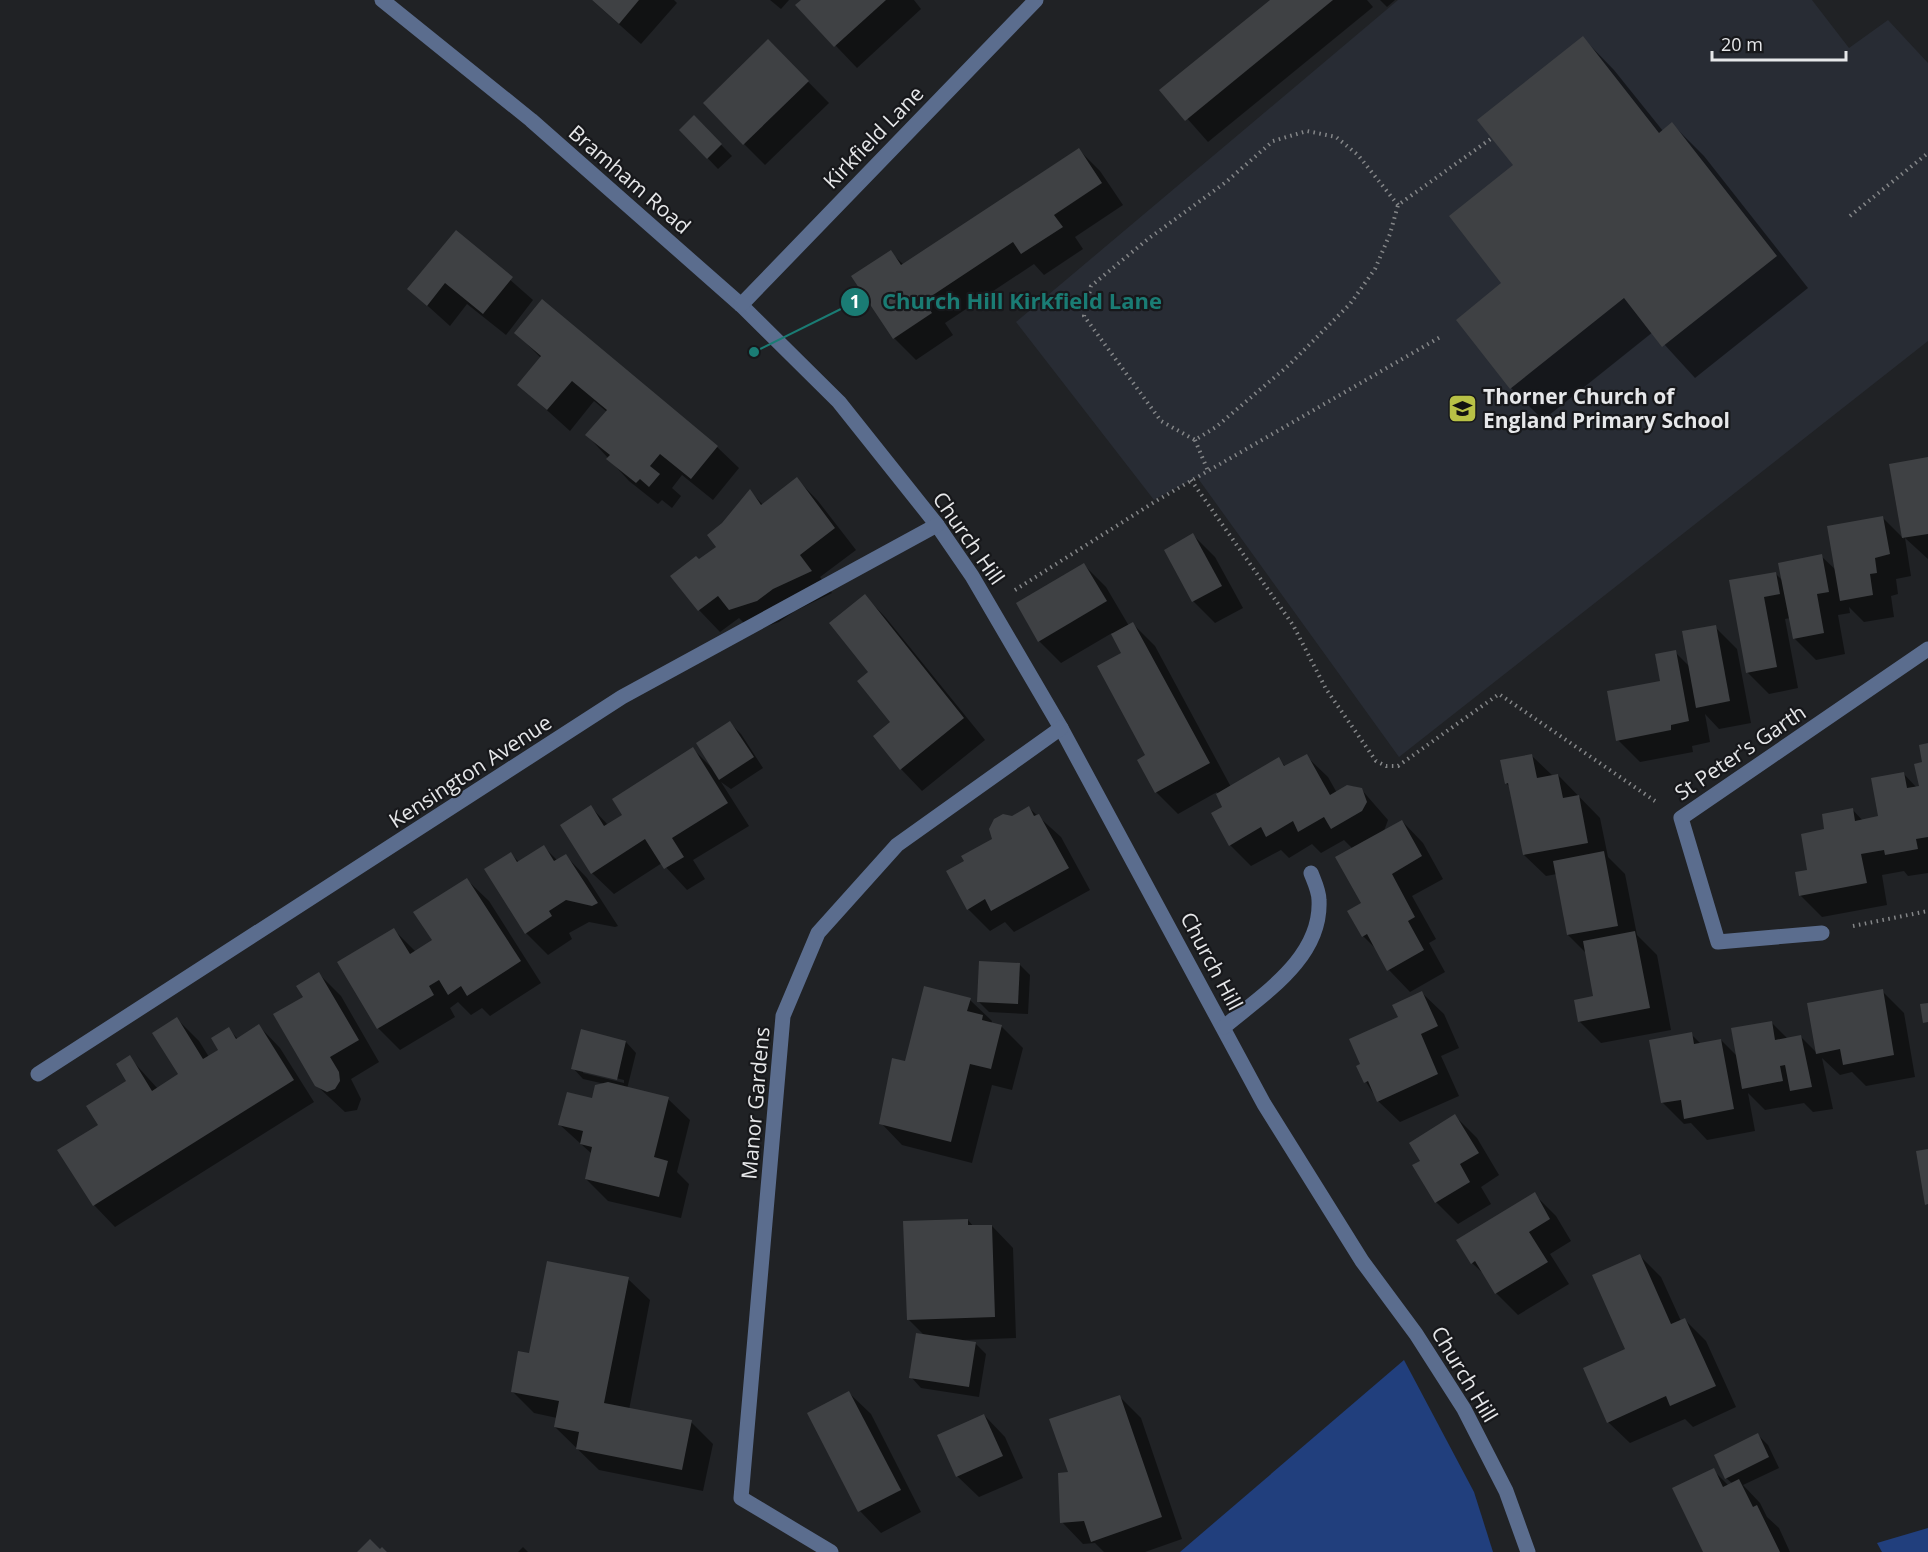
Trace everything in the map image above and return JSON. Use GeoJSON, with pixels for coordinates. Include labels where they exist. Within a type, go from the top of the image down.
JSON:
{"type":"FeatureCollection","features":[{"type":"Feature","properties":{"kind":"street","name":"Bramham Road"},"geometry":{"type":"LineString","coordinates":[[382,0],[531,120],[741,305],[839,402]]}},
{"type":"Feature","properties":{"kind":"street","name":"Kirkfield Lane"},"geometry":{"type":"LineString","coordinates":[[741,305],[1036,0]]}},
{"type":"Feature","properties":{"kind":"street","name":"Church Hill"},"geometry":{"type":"LineString","coordinates":[[839,402],[937,525],[972,576],[1061,728],[1264,1104],[1362,1260],[1416,1334],[1464,1409],[1506,1491],[1528,1552]]}},
{"type":"Feature","properties":{"kind":"street","name":"Kensington Avenue"},"geometry":{"type":"LineString","coordinates":[[38,1074],[622,698],[937,525]]}},
{"type":"Feature","properties":{"kind":"street","name":"St Peter's Garth"},"geometry":{"type":"LineString","coordinates":[[1822,933],[1718,942],[1681,818],[1928,649]]}},
{"type":"Feature","properties":{"kind":"street","name":"Manor Gardens"},"geometry":{"type":"LineString","coordinates":[[831,1552],[741,1498],[783,1016],[818,933],[897,845],[1061,728]]}},
{"type":"Feature","properties":{"kind":"street"},"geometry":{"type":"LineString","coordinates":[[1224,1027],[1304,956],[1317,926],[1320,898],[1311,873]]}},
{"type":"Feature","properties":{"kind":"path"},"geometry":{"type":"LineString","coordinates":[[1208,471],[1195,440],[1161,422],[1103,346],[1084,316],[1091,286],[1148,239],[1226,182],[1273,141],[1307,131],[1336,137],[1358,155],[1398,205]]}},
{"type":"Feature","properties":{"kind":"path"},"geometry":{"type":"LineString","coordinates":[[1195,440],[1216,428],[1289,365],[1350,304],[1375,269],[1390,234],[1398,205],[1492,138]]}},
{"type":"Feature","properties":{"kind":"path"},"geometry":{"type":"LineString","coordinates":[[1850,216],[1928,153]]}},
{"type":"Feature","properties":{"kind":"path"},"geometry":{"type":"LineString","coordinates":[[1009,582],[1014,590],[1191,480],[1442,336]]}},
{"type":"Feature","properties":{"kind":"path"},"geometry":{"type":"LineString","coordinates":[[1191,480],[1293,625],[1326,689],[1376,761],[1386,766],[1398,766],[1499,694],[1681,818]]}},
{"type":"Feature","properties":{"kind":"path"},"geometry":{"type":"LineString","coordinates":[[1822,933],[1928,911]]}},
{"type":"Feature","properties":{"kind":"shaded area","name":"Thorner Church of England Primary School"},"geometry":{"type":"Polygon","coordinates":[[[1398,0],[1812,0],[1849,48],[1888,20],[1928,63],[1928,341],[1399,757],[1197,477],[1154,500],[1016,322],[1398,0]]]}},
{"type":"Feature","properties":{"kind":"shaded area"},"geometry":{"type":"Polygon","coordinates":[[[1404,1360],[1474,1492],[1493,1552],[1180,1552],[1404,1360]]]}},
{"type":"Feature","properties":{"kind":"shaded area"},"geometry":{"type":"Polygon","coordinates":[[[1928,1528],[1928,1552],[1882,1552],[1877,1543],[1928,1528]]]}},
{"type":"Feature","properties":{"kind":"building"},"geometry":{"type":"Polygon","coordinates":[[[592,0],[639,0],[619,24],[592,0]]]}},
{"type":"Feature","properties":{"kind":"building"},"geometry":{"type":"Polygon","coordinates":[[[801,0],[886,0],[834,47],[795,5],[801,0]]]}},
{"type":"Feature","properties":{"kind":"building"},"geometry":{"type":"Polygon","coordinates":[[[1270,0],[1333,0],[1185,121],[1159,90],[1270,0]]]}},
{"type":"Feature","properties":{"kind":"building"},"geometry":{"type":"Polygon","coordinates":[[[1583,36],[1659,133],[1672,122],[1777,256],[1662,347],[1624,298],[1510,389],[1456,320],[1501,283],[1449,216],[1513,165],[1477,120],[1583,36]]]}},
{"type":"Feature","properties":{"kind":"building"},"geometry":{"type":"Polygon","coordinates":[[[768,39],[809,81],[743,145],[703,103],[768,39]]]}},
{"type":"Feature","properties":{"kind":"building"},"geometry":{"type":"Polygon","coordinates":[[[694,115],[722,144],[707,159],[679,130],[694,115]]]}},
{"type":"Feature","properties":{"kind":"building"},"geometry":{"type":"Polygon","coordinates":[[[1079,148],[1102,183],[1054,215],[1063,227],[1021,254],[1013,242],[924,301],[932,313],[893,339],[851,276],[891,250],[901,265],[1079,148]]]}},
{"type":"Feature","properties":{"kind":"building"},"geometry":{"type":"Polygon","coordinates":[[[456,230],[513,277],[483,314],[445,283],[427,306],[407,289],[456,230]]]}},
{"type":"Feature","properties":{"kind":"building"},"geometry":{"type":"Polygon","coordinates":[[[542,299],[718,446],[691,479],[660,454],[650,466],[660,474],[649,487],[640,479],[636,483],[606,459],[610,455],[585,435],[607,410],[572,381],[547,410],[517,385],[541,356],[514,333],[542,299]]]}},
{"type":"Feature","properties":{"kind":"building"},"geometry":{"type":"Polygon","coordinates":[[[1928,457],[1928,534],[1902,538],[1889,464],[1928,457]]]}},
{"type":"Feature","properties":{"kind":"building"},"geometry":{"type":"Polygon","coordinates":[[[797,477],[835,528],[800,555],[812,571],[773,589],[757,601],[729,610],[718,596],[698,611],[670,576],[696,556],[699,559],[716,547],[707,535],[722,523],[750,489],[761,505],[797,477]]]}},
{"type":"Feature","properties":{"kind":"building"},"geometry":{"type":"Polygon","coordinates":[[[1883,516],[1890,554],[1875,558],[1877,573],[1870,574],[1873,595],[1840,601],[1827,526],[1883,516]]]}},
{"type":"Feature","properties":{"kind":"building"},"geometry":{"type":"Polygon","coordinates":[[[1193,533],[1222,586],[1192,602],[1164,550],[1193,533]]]}},
{"type":"Feature","properties":{"kind":"building"},"geometry":{"type":"Polygon","coordinates":[[[1822,554],[1829,592],[1817,594],[1824,633],[1793,639],[1778,563],[1822,554]]]}},
{"type":"Feature","properties":{"kind":"building"},"geometry":{"type":"Polygon","coordinates":[[[1084,563],[1107,601],[1038,642],[1016,603],[1084,563]]]}},
{"type":"Feature","properties":{"kind":"building"},"geometry":{"type":"Polygon","coordinates":[[[1776,572],[1780,594],[1764,597],[1777,667],[1746,673],[1729,580],[1776,572]]]}},
{"type":"Feature","properties":{"kind":"building"},"geometry":{"type":"Polygon","coordinates":[[[865,594],[964,718],[900,770],[873,736],[890,722],[857,681],[868,672],[829,623],[865,594]]]}},
{"type":"Feature","properties":{"kind":"building"},"geometry":{"type":"Polygon","coordinates":[[[1133,622],[1210,763],[1155,793],[1137,760],[1145,755],[1097,666],[1121,653],[1111,634],[1133,622]]]}},
{"type":"Feature","properties":{"kind":"building"},"geometry":{"type":"Polygon","coordinates":[[[1716,625],[1730,701],[1696,708],[1682,631],[1716,625]]]}},
{"type":"Feature","properties":{"kind":"building"},"geometry":{"type":"Polygon","coordinates":[[[1676,650],[1689,721],[1671,725],[1671,730],[1616,741],[1607,691],[1660,681],[1655,654],[1676,650]]]}},
{"type":"Feature","properties":{"kind":"building"},"geometry":{"type":"Polygon","coordinates":[[[730,721],[754,757],[719,780],[696,743],[730,721]]]}},
{"type":"Feature","properties":{"kind":"building"},"geometry":{"type":"Polygon","coordinates":[[[1928,743],[1928,837],[1916,839],[1918,849],[1885,855],[1884,850],[1861,854],[1867,883],[1799,896],[1795,872],[1807,870],[1801,834],[1824,829],[1822,814],[1853,808],[1855,821],[1878,816],[1871,778],[1904,772],[1907,788],[1919,786],[1914,764],[1922,762],[1919,745],[1928,743]]]}},
{"type":"Feature","properties":{"kind":"building"},"geometry":{"type":"Polygon","coordinates":[[[693,747],[728,803],[672,838],[684,857],[664,869],[645,839],[591,874],[560,825],[591,805],[604,826],[622,815],[612,799],[693,747]]]}},
{"type":"Feature","properties":{"kind":"building"},"geometry":{"type":"Polygon","coordinates":[[[1307,754],[1330,795],[1347,785],[1362,788],[1367,802],[1362,811],[1331,829],[1324,817],[1298,832],[1293,821],[1266,837],[1261,827],[1229,846],[1211,813],[1222,807],[1216,794],[1279,757],[1284,766],[1307,754]]]}},
{"type":"Feature","properties":{"kind":"building"},"geometry":{"type":"Polygon","coordinates":[[[1532,754],[1537,778],[1558,774],[1563,798],[1579,795],[1588,843],[1523,855],[1508,783],[1505,784],[1500,760],[1532,754]]]}},
{"type":"Feature","properties":{"kind":"building"},"geometry":{"type":"Polygon","coordinates":[[[1029,806],[1034,816],[1039,814],[1069,868],[991,911],[985,899],[967,910],[946,871],[964,861],[961,856],[992,839],[989,829],[994,819],[1003,814],[1012,816],[1029,806]]]}},
{"type":"Feature","properties":{"kind":"building"},"geometry":{"type":"Polygon","coordinates":[[[1402,820],[1422,856],[1392,874],[1415,917],[1408,921],[1424,950],[1387,971],[1367,934],[1362,937],[1347,911],[1361,903],[1335,857],[1402,820]]]}},
{"type":"Feature","properties":{"kind":"building"},"geometry":{"type":"Polygon","coordinates":[[[544,845],[554,861],[566,854],[598,903],[592,906],[566,900],[549,911],[552,916],[525,934],[484,869],[511,852],[517,862],[544,845]]]}},
{"type":"Feature","properties":{"kind":"building"},"geometry":{"type":"Polygon","coordinates":[[[1604,851],[1618,926],[1567,935],[1553,861],[1604,851]]]}},
{"type":"Feature","properties":{"kind":"building"},"geometry":{"type":"Polygon","coordinates":[[[467,878],[521,961],[467,996],[461,986],[448,995],[439,980],[429,986],[434,995],[377,1029],[337,962],[394,928],[410,954],[432,940],[413,912],[467,878]]]}},
{"type":"Feature","properties":{"kind":"building"},"geometry":{"type":"Polygon","coordinates":[[[1635,931],[1650,1008],[1578,1022],[1574,1000],[1593,996],[1583,941],[1635,931]]]}},
{"type":"Feature","properties":{"kind":"building"},"geometry":{"type":"Polygon","coordinates":[[[979,961],[1020,963],[1018,1004],[977,1002],[979,961]]]}},
{"type":"Feature","properties":{"kind":"building"},"geometry":{"type":"Polygon","coordinates":[[[319,972],[359,1040],[330,1057],[339,1072],[340,1081],[335,1089],[327,1092],[315,1086],[273,1014],[303,997],[296,986],[319,972]]]}},
{"type":"Feature","properties":{"kind":"building"},"geometry":{"type":"Polygon","coordinates":[[[924,986],[971,998],[967,1011],[983,1015],[982,1020],[1002,1025],[991,1069],[970,1064],[951,1142],[879,1124],[892,1058],[905,1061],[924,986]]]}},
{"type":"Feature","properties":{"kind":"building"},"geometry":{"type":"Polygon","coordinates":[[[1883,989],[1894,1055],[1843,1065],[1840,1049],[1816,1054],[1807,1003],[1883,989]]]}},
{"type":"Feature","properties":{"kind":"building"},"geometry":{"type":"Polygon","coordinates":[[[1422,991],[1438,1026],[1421,1034],[1438,1074],[1377,1102],[1368,1081],[1364,1083],[1356,1066],[1360,1064],[1349,1039],[1398,1017],[1392,1005],[1422,991]]]}},
{"type":"Feature","properties":{"kind":"building"},"geometry":{"type":"Polygon","coordinates":[[[1928,1003],[1928,1022],[1923,1023],[1920,1004],[1928,1003]]]}},
{"type":"Feature","properties":{"kind":"building"},"geometry":{"type":"Polygon","coordinates":[[[177,1017],[203,1059],[218,1050],[211,1038],[229,1027],[236,1039],[259,1024],[294,1080],[93,1206],[57,1150],[98,1125],[86,1106],[126,1081],[116,1064],[130,1055],[152,1091],[178,1074],[152,1033],[177,1017]]]}},
{"type":"Feature","properties":{"kind":"building"},"geometry":{"type":"Polygon","coordinates":[[[1772,1021],[1775,1040],[1801,1035],[1812,1087],[1790,1091],[1785,1065],[1780,1066],[1783,1081],[1742,1089],[1731,1028],[1772,1021]]]}},
{"type":"Feature","properties":{"kind":"building"},"geometry":{"type":"Polygon","coordinates":[[[581,1029],[626,1041],[617,1080],[571,1069],[581,1029]]]}},
{"type":"Feature","properties":{"kind":"building"},"geometry":{"type":"Polygon","coordinates":[[[1692,1032],[1694,1044],[1721,1039],[1734,1109],[1684,1119],[1681,1100],[1661,1103],[1649,1040],[1692,1032]]]}},
{"type":"Feature","properties":{"kind":"building"},"geometry":{"type":"Polygon","coordinates":[[[608,1082],[669,1097],[654,1157],[668,1161],[659,1197],[585,1179],[592,1147],[580,1144],[583,1131],[558,1125],[567,1092],[592,1098],[595,1085],[608,1082]]]}},
{"type":"Feature","properties":{"kind":"building"},"geometry":{"type":"Polygon","coordinates":[[[1455,1114],[1479,1153],[1460,1164],[1470,1182],[1435,1203],[1412,1165],[1420,1161],[1409,1143],[1455,1114]]]}},
{"type":"Feature","properties":{"kind":"building"},"geometry":{"type":"Polygon","coordinates":[[[1928,1149],[1928,1204],[1925,1205],[1916,1151],[1928,1149]]]}},
{"type":"Feature","properties":{"kind":"building"},"geometry":{"type":"Polygon","coordinates":[[[1535,1192],[1550,1219],[1529,1232],[1548,1262],[1495,1294],[1475,1261],[1471,1264],[1456,1240],[1535,1192]]]}},
{"type":"Feature","properties":{"kind":"building"},"geometry":{"type":"Polygon","coordinates":[[[968,1219],[968,1225],[992,1225],[995,1317],[907,1320],[903,1221],[968,1219]]]}},
{"type":"Feature","properties":{"kind":"building"},"geometry":{"type":"Polygon","coordinates":[[[1640,1254],[1671,1324],[1685,1318],[1716,1386],[1670,1406],[1666,1396],[1607,1423],[1583,1368],[1625,1349],[1592,1275],[1640,1254]]]}},
{"type":"Feature","properties":{"kind":"building"},"geometry":{"type":"Polygon","coordinates":[[[547,1261],[629,1277],[604,1403],[692,1420],[682,1470],[576,1449],[579,1432],[554,1427],[559,1401],[511,1392],[518,1351],[529,1353],[547,1261]]]}},
{"type":"Feature","properties":{"kind":"building"},"geometry":{"type":"Polygon","coordinates":[[[916,1333],[976,1342],[969,1387],[909,1378],[916,1333]]]}},
{"type":"Feature","properties":{"kind":"building"},"geometry":{"type":"Polygon","coordinates":[[[849,1391],[901,1490],[858,1512],[807,1413],[849,1391]]]}},
{"type":"Feature","properties":{"kind":"building"},"geometry":{"type":"Polygon","coordinates":[[[1120,1395],[1162,1517],[1091,1542],[1084,1521],[1060,1523],[1058,1473],[1068,1472],[1049,1419],[1120,1395]]]}},
{"type":"Feature","properties":{"kind":"building"},"geometry":{"type":"Polygon","coordinates":[[[984,1414],[1003,1456],[956,1477],[937,1435],[984,1414]]]}},
{"type":"Feature","properties":{"kind":"building"},"geometry":{"type":"Polygon","coordinates":[[[1758,1433],[1769,1457],[1725,1479],[1714,1455],[1758,1433]]]}},
{"type":"Feature","properties":{"kind":"building"},"geometry":{"type":"Polygon","coordinates":[[[1714,1468],[1723,1487],[1739,1479],[1753,1507],[1757,1505],[1780,1552],[1703,1552],[1672,1488],[1714,1468]]]}},
{"type":"Feature","properties":{"kind":"building"},"geometry":{"type":"Polygon","coordinates":[[[370,1539],[380,1549],[382,1547],[387,1552],[357,1552],[370,1539]]]}},
{"type":"Feature","properties":{"kind":"place","name":"Church Hill Kirkfield Lane"},"geometry":{"type":"Point","coordinates":[754,352]}},
{"type":"Feature","properties":{"kind":"place","name":"Thorner Church of England Primary School"},"geometry":{"type":"Point","coordinates":[1462,408]}}]}
